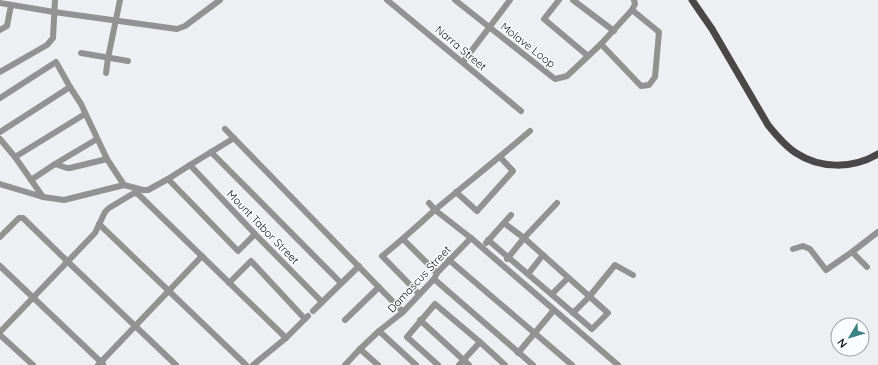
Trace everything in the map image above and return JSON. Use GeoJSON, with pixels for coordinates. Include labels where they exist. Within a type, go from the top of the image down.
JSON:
{"type":"FeatureCollection","features":[{"type":"Feature","properties":{"kind":"main road"},"geometry":{"type":"LineString","coordinates":[[692,0],[712,29],[768,125],[779,139],[796,154],[809,160],[824,164],[846,165],[867,160],[878,154]]}},
{"type":"Feature","properties":{"kind":"street"},"geometry":{"type":"LineString","coordinates":[[0,72],[47,45],[53,38],[55,0]]}},
{"type":"Feature","properties":{"kind":"street"},"geometry":{"type":"LineString","coordinates":[[106,73],[120,0]]}},
{"type":"Feature","properties":{"kind":"street"},"geometry":{"type":"LineString","coordinates":[[0,3],[177,29],[185,26],[220,0]]}},
{"type":"Feature","properties":{"kind":"street","name":"Narra Street"},"geometry":{"type":"LineString","coordinates":[[387,0],[521,111]]}},
{"type":"Feature","properties":{"kind":"street","name":"Molave Loop"},"geometry":{"type":"LineString","coordinates":[[455,0],[555,79],[567,76],[601,44],[632,10],[635,4],[634,0]]}},
{"type":"Feature","properties":{"kind":"street"},"geometry":{"type":"LineString","coordinates":[[463,62],[510,0]]}},
{"type":"Feature","properties":{"kind":"street"},"geometry":{"type":"LineString","coordinates":[[559,0],[544,19],[588,56]]}},
{"type":"Feature","properties":{"kind":"street"},"geometry":{"type":"LineString","coordinates":[[573,0],[614,31]]}},
{"type":"Feature","properties":{"kind":"street"},"geometry":{"type":"LineString","coordinates":[[0,30],[7,26],[11,5]]}},
{"type":"Feature","properties":{"kind":"street"},"geometry":{"type":"LineString","coordinates":[[601,44],[641,86],[649,85],[655,77],[659,32],[632,10]]}},
{"type":"Feature","properties":{"kind":"street"},"geometry":{"type":"LineString","coordinates":[[81,53],[128,61]]}},
{"type":"Feature","properties":{"kind":"street"},"geometry":{"type":"LineString","coordinates":[[0,98],[56,62],[81,104],[97,139],[124,185]]}},
{"type":"Feature","properties":{"kind":"street"},"geometry":{"type":"LineString","coordinates":[[0,132],[70,87]]}},
{"type":"Feature","properties":{"kind":"street"},"geometry":{"type":"LineString","coordinates":[[15,157],[85,114]]}},
{"type":"Feature","properties":{"kind":"street"},"geometry":{"type":"LineString","coordinates":[[225,129],[403,312]]}},
{"type":"Feature","properties":{"kind":"street"},"geometry":{"type":"LineString","coordinates":[[419,294],[382,256],[530,131]]}},
{"type":"Feature","properties":{"kind":"street"},"geometry":{"type":"LineString","coordinates":[[0,184],[43,196],[64,200],[124,185],[148,190],[234,138]]}},
{"type":"Feature","properties":{"kind":"street"},"geometry":{"type":"LineString","coordinates":[[0,139],[43,196]]}},
{"type":"Feature","properties":{"kind":"street"},"geometry":{"type":"LineString","coordinates":[[31,180],[97,139]]}},
{"type":"Feature","properties":{"kind":"street"},"geometry":{"type":"LineString","coordinates":[[211,152],[341,284]]}},
{"type":"Feature","properties":{"kind":"street"},"geometry":{"type":"LineString","coordinates":[[456,192],[478,211],[513,171],[500,157]]}},
{"type":"Feature","properties":{"kind":"street"},"geometry":{"type":"LineString","coordinates":[[55,164],[70,168],[108,159]]}},
{"type":"Feature","properties":{"kind":"street","name":"Mount Tabor Street"},"geometry":{"type":"LineString","coordinates":[[190,165],[322,302]]}},
{"type":"Feature","properties":{"kind":"street"},"geometry":{"type":"LineString","coordinates":[[168,179],[238,252],[255,234]]}},
{"type":"Feature","properties":{"kind":"street"},"geometry":{"type":"LineString","coordinates":[[0,332],[95,233],[105,212],[134,193],[138,194],[286,338]]}},
{"type":"Feature","properties":{"kind":"street"},"geometry":{"type":"LineString","coordinates":[[429,203],[435,210],[482,247],[618,365]]}},
{"type":"Feature","properties":{"kind":"street"},"geometry":{"type":"LineString","coordinates":[[502,265],[524,238],[557,203]]}},
{"type":"Feature","properties":{"kind":"street"},"geometry":{"type":"LineString","coordinates":[[482,247],[511,215]]}},
{"type":"Feature","properties":{"kind":"street"},"geometry":{"type":"LineString","coordinates":[[0,237],[18,218],[23,218],[176,365]]}},
{"type":"Feature","properties":{"kind":"street"},"geometry":{"type":"LineString","coordinates":[[488,240],[592,329],[608,313],[524,238],[504,223]]}},
{"type":"Feature","properties":{"kind":"street"},"geometry":{"type":"LineString","coordinates":[[100,224],[246,365]]}},
{"type":"Feature","properties":{"kind":"street"},"geometry":{"type":"LineString","coordinates":[[793,249],[803,246],[810,249],[826,270],[878,232]]}},
{"type":"Feature","properties":{"kind":"street","name":"Damascus Street"},"geometry":{"type":"LineString","coordinates":[[345,365],[379,331],[403,312],[449,260],[471,238]]}},
{"type":"Feature","properties":{"kind":"street"},"geometry":{"type":"LineString","coordinates":[[403,239],[436,276],[533,365]]}},
{"type":"Feature","properties":{"kind":"street"},"geometry":{"type":"LineString","coordinates":[[852,252],[867,267]]}},
{"type":"Feature","properties":{"kind":"street"},"geometry":{"type":"LineString","coordinates":[[528,274],[543,255]]}},
{"type":"Feature","properties":{"kind":"street"},"geometry":{"type":"LineString","coordinates":[[0,266],[101,364],[202,256]]}},
{"type":"Feature","properties":{"kind":"street"},"geometry":{"type":"LineString","coordinates":[[229,283],[251,260],[309,316]]}},
{"type":"Feature","properties":{"kind":"street"},"geometry":{"type":"LineString","coordinates":[[449,260],[572,365]]}},
{"type":"Feature","properties":{"kind":"street"},"geometry":{"type":"LineString","coordinates":[[573,313],[589,297],[615,265],[633,275]]}},
{"type":"Feature","properties":{"kind":"street"},"geometry":{"type":"LineString","coordinates":[[253,365],[286,338],[359,266]]}},
{"type":"Feature","properties":{"kind":"street"},"geometry":{"type":"LineString","coordinates":[[552,294],[568,278]]}},
{"type":"Feature","properties":{"kind":"street"},"geometry":{"type":"LineString","coordinates":[[345,320],[379,287]]}},
{"type":"Feature","properties":{"kind":"street"},"geometry":{"type":"LineString","coordinates":[[438,365],[407,337],[435,304],[505,365]]}},
{"type":"Feature","properties":{"kind":"street"},"geometry":{"type":"LineString","coordinates":[[518,352],[554,310]]}},
{"type":"Feature","properties":{"kind":"street"},"geometry":{"type":"LineString","coordinates":[[420,320],[462,363],[469,365]]}},
{"type":"Feature","properties":{"kind":"street"},"geometry":{"type":"LineString","coordinates":[[379,331],[416,365]]}},
{"type":"Feature","properties":{"kind":"street"},"geometry":{"type":"LineString","coordinates":[[0,335],[33,365]]}},
{"type":"Feature","properties":{"kind":"street"},"geometry":{"type":"LineString","coordinates":[[462,363],[480,342]]}},
{"type":"Feature","properties":{"kind":"street"},"geometry":{"type":"LineString","coordinates":[[360,349],[378,365]]}}]}
